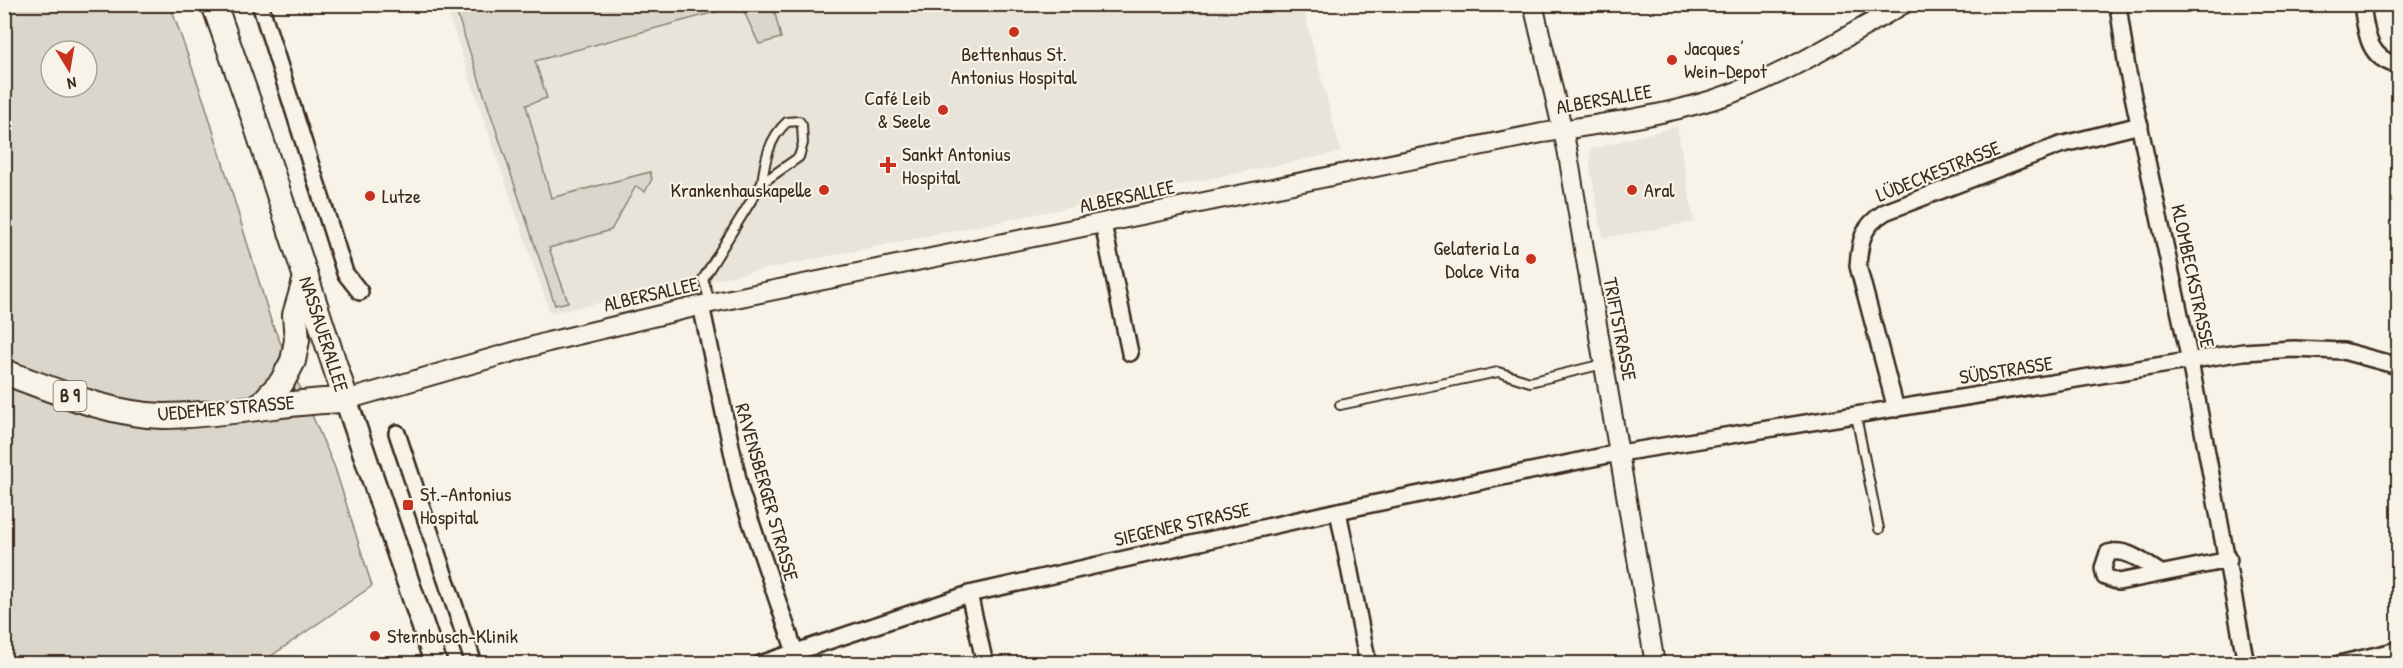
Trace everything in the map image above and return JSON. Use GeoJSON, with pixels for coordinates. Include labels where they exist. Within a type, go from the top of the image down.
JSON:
{"type":"FeatureCollection","features":[{"type":"Feature","properties":{"kind":"main road","name":"NASSAUERALLEE"},"geometry":{"type":"LineString","coordinates":[[214,4],[436,663]]}},
{"type":"Feature","properties":{"kind":"main road"},"geometry":{"type":"LineString","coordinates":[[258,408],[282,382],[293,361],[297,340],[295,315],[306,278]]}},
{"type":"Feature","properties":{"kind":"main road","name":"UEDEMER STRASSE"},"geometry":{"type":"LineString","coordinates":[[4,372],[52,391],[138,414],[162,416],[258,408],[314,400],[346,400]]}},
{"type":"Feature","properties":{"kind":"street","name":"NASSAUERALLEE"},"geometry":{"type":"LineString","coordinates":[[260,4],[345,273],[360,292]]}},
{"type":"Feature","properties":{"kind":"street","name":"TRIFTSTRASSE"},"geometry":{"type":"LineString","coordinates":[[1533,4],[1563,130],[1602,364],[1621,454],[1638,577],[1655,663]]}},
{"type":"Feature","properties":{"kind":"street","name":"ALBERSALLEE"},"geometry":{"type":"LineString","coordinates":[[346,400],[548,342],[706,304],[1563,130],[1644,116],[1712,100],[1754,84],[1904,4]]}},
{"type":"Feature","properties":{"kind":"street"},"geometry":{"type":"LineString","coordinates":[[2361,4],[2371,49],[2379,57],[2398,64]]}},
{"type":"Feature","properties":{"kind":"street","name":"KLOMBECKSTRASSE"},"geometry":{"type":"LineString","coordinates":[[2120,5],[2140,125],[2190,361],[2229,560],[2246,663]]}},
{"type":"Feature","properties":{"kind":"street","name":"LÜDECKESTRASSE"},"geometry":{"type":"LineString","coordinates":[[1896,409],[1858,266],[1860,244],[1870,221],[1885,212],[2060,145],[2140,125]]}},
{"type":"Feature","properties":{"kind":"street"},"geometry":{"type":"LineString","coordinates":[[1103,224],[1130,352]]}},
{"type":"Feature","properties":{"kind":"street","name":"RAVENSBERGER STRASSE"},"geometry":{"type":"LineString","coordinates":[[706,304],[741,494],[795,652]]}},
{"type":"Feature","properties":{"kind":"street","name":"SÜDSTRASSE"},"geometry":{"type":"LineString","coordinates":[[1621,454],[2243,352],[2294,349],[2343,351],[2398,366]]}},
{"type":"Feature","properties":{"kind":"street"},"geometry":{"type":"LineString","coordinates":[[397,433],[474,663]]}},
{"type":"Feature","properties":{"kind":"street","name":"SIEGENER STRASSE"},"geometry":{"type":"LineString","coordinates":[[760,663],[781,660],[795,652],[969,594],[1338,511],[1621,454]]}},
{"type":"Feature","properties":{"kind":"street"},"geometry":{"type":"LineString","coordinates":[[1338,511],[1368,663]]}},
{"type":"Feature","properties":{"kind":"street"},"geometry":{"type":"LineString","coordinates":[[2161,573],[2229,560]]}},
{"type":"Feature","properties":{"kind":"street"},"geometry":{"type":"LineString","coordinates":[[969,594],[985,663]]}},
{"type":"Feature","properties":{"kind":"street"},"geometry":{"type":"LineString","coordinates":[[2339,663],[2398,650]]}},
{"type":"Feature","properties":{"kind":"lane"},"geometry":{"type":"LineString","coordinates":[[706,304],[703,279],[730,233],[762,183],[799,157],[803,143],[802,125],[799,121],[787,122],[773,138],[762,183]]}},
{"type":"Feature","properties":{"kind":"lane"},"geometry":{"type":"LineString","coordinates":[[1340,405],[1498,372],[1530,382],[1602,364]]}},
{"type":"Feature","properties":{"kind":"lane"},"geometry":{"type":"LineString","coordinates":[[1856,416],[1879,529]]}},
{"type":"Feature","properties":{"kind":"shaded area"},"geometry":{"type":"Polygon","coordinates":[[[4,5],[170,5],[205,104],[271,321],[335,468],[372,586],[261,663],[5,663],[4,5]]]}},
{"type":"Feature","properties":{"kind":"shaded area","name":"Sankt Antonius Hospital"},"geometry":{"type":"Polygon","coordinates":[[[445,5],[1302,5],[1341,152],[550,313],[445,5]]]}},
{"type":"Feature","properties":{"kind":"shaded area"},"geometry":{"type":"Polygon","coordinates":[[[454,5],[741,5],[535,61],[547,98],[526,105],[551,198],[650,172],[652,179],[645,192],[636,186],[611,230],[549,248],[568,302],[555,305],[454,5]]]}},
{"type":"Feature","properties":{"kind":"shaded area"},"geometry":{"type":"Polygon","coordinates":[[[741,5],[773,5],[781,38],[759,44],[741,5]]]}},
{"type":"Feature","properties":{"kind":"shaded area","name":"Aral"},"geometry":{"type":"Polygon","coordinates":[[[1677,126],[1694,222],[1603,238],[1590,167],[1591,149],[1677,126]]]}},
{"type":"Feature","properties":{"kind":"place","name":"Bettenhaus St. Antonius Hospital"},"geometry":{"type":"Point","coordinates":[1014,32]}},
{"type":"Feature","properties":{"kind":"place","name":"Jacques’ Wein-Depot"},"geometry":{"type":"Point","coordinates":[1672,60]}},
{"type":"Feature","properties":{"kind":"place","name":"Café Leib & Seele"},"geometry":{"type":"Point","coordinates":[943,110]}},
{"type":"Feature","properties":{"kind":"place","name":"Sankt Antonius Hospital"},"geometry":{"type":"Point","coordinates":[888,165]}},
{"type":"Feature","properties":{"kind":"place","name":"Krankenhauskapelle"},"geometry":{"type":"Point","coordinates":[824,190]}},
{"type":"Feature","properties":{"kind":"place","name":"Aral"},"geometry":{"type":"Point","coordinates":[1632,190]}},
{"type":"Feature","properties":{"kind":"place","name":"Lutze"},"geometry":{"type":"Point","coordinates":[370,196]}},
{"type":"Feature","properties":{"kind":"place","name":"Gelateria La Dolce Vita"},"geometry":{"type":"Point","coordinates":[1531,259]}},
{"type":"Feature","properties":{"kind":"place","name":"St.-Antonius Hospital"},"geometry":{"type":"Point","coordinates":[408,505]}},
{"type":"Feature","properties":{"kind":"place","name":"Sternbusch-Klinik"},"geometry":{"type":"Point","coordinates":[375,636]}}]}
